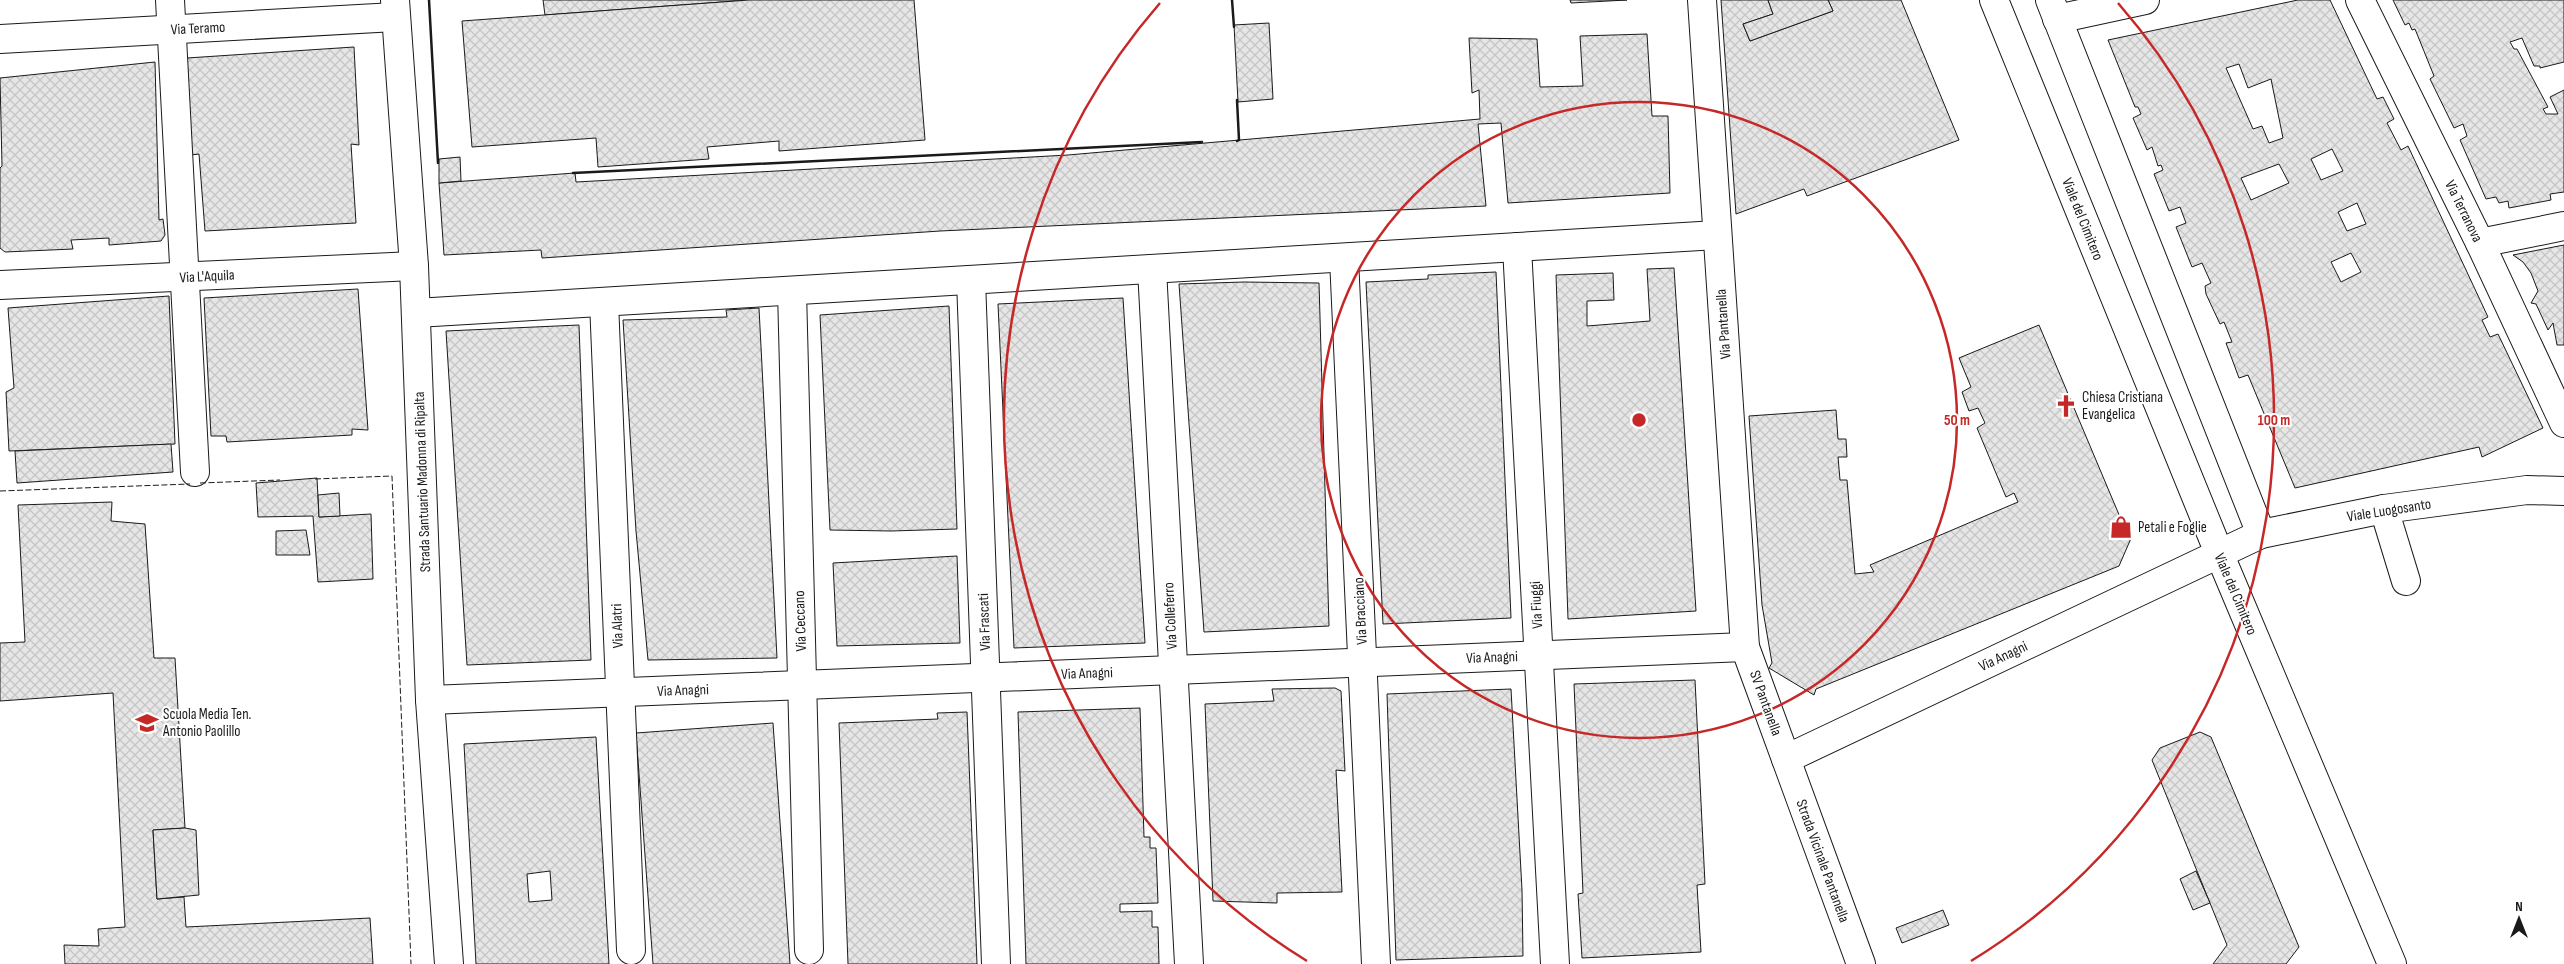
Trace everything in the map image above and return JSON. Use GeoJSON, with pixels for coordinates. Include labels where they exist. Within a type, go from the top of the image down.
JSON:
{"type":"FeatureCollection","features":[{"type":"Feature","properties":{"kind":"street"},"geometry":{"type":"LineString","coordinates":[[170,0],[195,472]]}},
{"type":"Feature","properties":{"kind":"street","name":"Via Pantanella"},"geometry":{"type":"LineString","coordinates":[[1702,0],[1716,235],[1745,647]]}},
{"type":"Feature","properties":{"kind":"street","name":"Viale del Cimitero"},"geometry":{"type":"LineString","coordinates":[[1994,0],[2219,553],[2392,964]]}},
{"type":"Feature","properties":{"kind":"street"},"geometry":{"type":"LineString","coordinates":[[2145,0],[2053,10],[2261,534]]}},
{"type":"Feature","properties":{"kind":"street","name":"Via Terranova"},"geometry":{"type":"LineString","coordinates":[[2360,0],[2480,243],[2564,423]]}},
{"type":"Feature","properties":{"kind":"street","name":"Via Teramo"},"geometry":{"type":"LineString","coordinates":[[0,39],[172,30],[395,8]]}},
{"type":"Feature","properties":{"kind":"street","name":"Strada Santuario Madonna di Ripalta"},"geometry":{"type":"LineString","coordinates":[[395,8],[414,266],[430,700],[449,964]]}},
{"type":"Feature","properties":{"kind":"street"},"geometry":{"type":"LineString","coordinates":[[2480,243],[2564,226]]}},
{"type":"Feature","properties":{"kind":"street"},"geometry":{"type":"LineString","coordinates":[[416,313],[1716,235]]}},
{"type":"Feature","properties":{"kind":"street","name":"Via Fiuggi"},"geometry":{"type":"LineString","coordinates":[[1517,247],[1555,964]]}},
{"type":"Feature","properties":{"kind":"street","name":"Via Bracciano"},"geometry":{"type":"LineString","coordinates":[[1344,258],[1376,964]]}},
{"type":"Feature","properties":{"kind":"street","name":"Via L'Aquila"},"geometry":{"type":"LineString","coordinates":[[0,285],[414,266]]}},
{"type":"Feature","properties":{"kind":"street","name":"Via Colleferro"},"geometry":{"type":"LineString","coordinates":[[1152,269],[1189,964]]}},
{"type":"Feature","properties":{"kind":"street","name":"Via Frascati"},"geometry":{"type":"LineString","coordinates":[[971,280],[996,964]]}},
{"type":"Feature","properties":{"kind":"street","name":"Via Ceccano"},"geometry":{"type":"LineString","coordinates":[[792,291],[809,950]]}},
{"type":"Feature","properties":{"kind":"street","name":"Via Alatri"},"geometry":{"type":"LineString","coordinates":[[604,302],[631,950]]}},
{"type":"Feature","properties":{"kind":"street","name":"Viale Luogosanto"},"geometry":{"type":"LineString","coordinates":[[2219,553],[2261,534],[2384,509],[2528,490],[2564,491]]}},
{"type":"Feature","properties":{"kind":"street"},"geometry":{"type":"LineString","coordinates":[[2384,509],[2406,582]]}},
{"type":"Feature","properties":{"kind":"street","name":"Via Anagni"},"geometry":{"type":"LineString","coordinates":[[1786,759],[2219,553]]}},
{"type":"Feature","properties":{"kind":"street","name":"Via Anagni"},"geometry":{"type":"LineString","coordinates":[[430,700],[1745,647]]}},
{"type":"Feature","properties":{"kind":"street","name":"SV Pantanella"},"geometry":{"type":"LineString","coordinates":[[1745,647],[1786,759]]}},
{"type":"Feature","properties":{"kind":"street","name":"Strada Vicinale Pantanella"},"geometry":{"type":"LineString","coordinates":[[1786,759],[1856,964]]}},
{"type":"Feature","properties":{"kind":"building"},"geometry":{"type":"Polygon","coordinates":[[[543,0],[749,0],[545,15],[543,0]]]}},
{"type":"Feature","properties":{"kind":"building"},"geometry":{"type":"Polygon","coordinates":[[[749,0],[914,0],[925,140],[779,151],[779,141],[707,147],[709,159],[598,167],[596,138],[472,147],[462,21],[749,0]]]}},
{"type":"Feature","properties":{"kind":"building"},"geometry":{"type":"Polygon","coordinates":[[[1570,0],[1627,0],[1571,3],[1570,0]]]}},
{"type":"Feature","properties":{"kind":"building"},"geometry":{"type":"Polygon","coordinates":[[[1721,0],[1768,0],[1773,14],[1743,24],[1750,41],[1833,11],[1828,0],[1901,0],[1959,140],[1807,196],[1804,189],[1736,214],[1721,0]]]}},
{"type":"Feature","properties":{"kind":"building"},"geometry":{"type":"Polygon","coordinates":[[[1768,0],[1828,0],[1833,11],[1750,41],[1743,24],[1773,14],[1768,0]]]}},
{"type":"Feature","properties":{"kind":"building"},"geometry":{"type":"Polygon","coordinates":[[[2298,0],[2330,0],[2377,99],[2383,97],[2394,119],[2387,123],[2401,150],[2408,146],[2488,317],[2482,320],[2490,337],[2498,334],[2543,428],[2482,457],[2479,447],[2295,488],[2248,375],[2239,378],[2226,343],[2232,342],[2224,322],[2220,324],[2206,294],[2205,286],[2211,283],[2202,263],[2192,267],[2176,227],[2186,223],[2180,207],[2169,211],[2154,174],[2163,170],[2161,165],[2158,166],[2152,147],[2147,150],[2133,118],[2141,114],[2138,107],[2135,107],[2108,40],[2298,0]],[[2239,64],[2226,68],[2253,129],[2262,126],[2269,143],[2283,138],[2271,79],[2248,88],[2239,64]],[[2332,149],[2311,159],[2321,180],[2343,171],[2332,149]],[[2279,164],[2241,178],[2251,200],[2289,183],[2279,164]],[[2357,203],[2338,212],[2347,231],[2366,224],[2357,203]],[[2351,253],[2331,262],[2341,282],[2361,272],[2351,253]]]}},
{"type":"Feature","properties":{"kind":"building"},"geometry":{"type":"Polygon","coordinates":[[[2393,0],[2564,0],[2564,62],[2540,68],[2540,66],[2534,66],[2522,38],[2510,42],[2514,49],[2517,49],[2548,107],[2543,109],[2546,114],[2558,114],[2550,97],[2564,90],[2564,192],[2550,194],[2551,200],[2509,208],[2508,201],[2499,203],[2496,197],[2486,199],[2460,140],[2467,136],[2463,124],[2454,128],[2430,79],[2434,76],[2415,29],[2412,30],[2409,23],[2405,25],[2393,0]]]}},
{"type":"Feature","properties":{"kind":"building"},"geometry":{"type":"Polygon","coordinates":[[[1269,23],[1273,99],[1238,102],[1234,25],[1269,23]]]}},
{"type":"Feature","properties":{"kind":"building"},"geometry":{"type":"Polygon","coordinates":[[[1647,34],[1652,116],[1668,116],[1670,193],[1508,203],[1501,123],[1478,124],[1486,206],[940,231],[542,258],[541,250],[444,255],[439,183],[575,173],[576,182],[1068,155],[1480,119],[1479,90],[1472,93],[1469,38],[1537,39],[1540,87],[1583,86],[1580,36],[1647,34]]]}},
{"type":"Feature","properties":{"kind":"building"},"geometry":{"type":"Polygon","coordinates":[[[354,47],[359,145],[351,144],[356,223],[205,231],[199,154],[191,155],[187,58],[354,47]]]}},
{"type":"Feature","properties":{"kind":"building"},"geometry":{"type":"Polygon","coordinates":[[[155,62],[159,220],[163,219],[165,235],[161,241],[109,245],[109,238],[71,240],[73,249],[5,252],[0,248],[0,168],[2,166],[0,78],[155,62]]]}},
{"type":"Feature","properties":{"kind":"building"},"geometry":{"type":"Polygon","coordinates":[[[460,157],[461,181],[439,183],[439,159],[460,157]]]}},
{"type":"Feature","properties":{"kind":"building"},"geometry":{"type":"Polygon","coordinates":[[[2564,245],[2564,345],[2557,345],[2553,323],[2548,330],[2536,304],[2531,303],[2538,291],[2531,273],[2523,262],[2513,255],[2564,245]]]}},
{"type":"Feature","properties":{"kind":"building"},"geometry":{"type":"Polygon","coordinates":[[[1674,268],[1696,611],[1568,619],[1556,275],[1613,273],[1614,300],[1587,301],[1587,326],[1650,321],[1647,269],[1674,268]]]}},
{"type":"Feature","properties":{"kind":"building"},"geometry":{"type":"Polygon","coordinates":[[[1496,272],[1511,618],[1383,624],[1366,282],[1428,279],[1428,275],[1496,272]]]}},
{"type":"Feature","properties":{"kind":"building"},"geometry":{"type":"Polygon","coordinates":[[[1244,282],[1319,283],[1329,626],[1204,632],[1179,284],[1244,282]]]}},
{"type":"Feature","properties":{"kind":"building"},"geometry":{"type":"Polygon","coordinates":[[[358,289],[368,430],[352,429],[352,435],[227,442],[226,436],[211,436],[204,298],[358,289]]]}},
{"type":"Feature","properties":{"kind":"building"},"geometry":{"type":"Polygon","coordinates":[[[169,296],[175,444],[9,451],[6,392],[14,388],[8,308],[169,296]]]}},
{"type":"Feature","properties":{"kind":"building"},"geometry":{"type":"Polygon","coordinates":[[[1123,298],[1145,643],[1014,648],[998,304],[1123,298]]]}},
{"type":"Feature","properties":{"kind":"building"},"geometry":{"type":"Polygon","coordinates":[[[949,306],[957,529],[830,530],[820,315],[949,306]]]}},
{"type":"Feature","properties":{"kind":"building"},"geometry":{"type":"Polygon","coordinates":[[[759,308],[777,658],[648,660],[636,531],[623,320],[727,317],[726,310],[759,308]]]}},
{"type":"Feature","properties":{"kind":"building"},"geometry":{"type":"Polygon","coordinates":[[[579,325],[591,660],[467,665],[446,331],[579,325]]]}},
{"type":"Feature","properties":{"kind":"building"},"geometry":{"type":"Polygon","coordinates":[[[2039,325],[2128,536],[2132,536],[2119,566],[1816,689],[1814,695],[1769,668],[1772,663],[1762,605],[1749,416],[1836,410],[1838,439],[1846,439],[1847,457],[1838,457],[1840,480],[1847,480],[1855,574],[1874,572],[1870,565],[2018,502],[2014,493],[2006,497],[1977,428],[1985,423],[1978,408],[1969,411],[1962,392],[1971,387],[1959,358],[2039,325]]]}},
{"type":"Feature","properties":{"kind":"building"},"geometry":{"type":"Polygon","coordinates":[[[171,444],[173,472],[17,483],[15,451],[171,444]]]}},
{"type":"Feature","properties":{"kind":"building"},"geometry":{"type":"Polygon","coordinates":[[[317,478],[319,517],[371,514],[373,579],[318,582],[313,516],[258,517],[256,483],[317,478]]]}},
{"type":"Feature","properties":{"kind":"building"},"geometry":{"type":"Polygon","coordinates":[[[339,493],[340,516],[319,517],[318,495],[339,493]]]}},
{"type":"Feature","properties":{"kind":"building","name":"Scuola Media Ten. Antonio Paolillo"},"geometry":{"type":"Polygon","coordinates":[[[112,502],[111,521],[145,524],[154,658],[175,658],[185,828],[153,830],[157,899],[184,897],[186,927],[370,918],[373,964],[65,964],[64,945],[99,946],[98,929],[125,927],[113,693],[0,701],[0,643],[25,642],[18,505],[112,502]]]}},
{"type":"Feature","properties":{"kind":"building"},"geometry":{"type":"Polygon","coordinates":[[[306,530],[310,555],[276,555],[276,531],[306,530]]]}},
{"type":"Feature","properties":{"kind":"building"},"geometry":{"type":"Polygon","coordinates":[[[957,556],[960,643],[837,646],[833,563],[957,556]]]}},
{"type":"Feature","properties":{"kind":"building"},"geometry":{"type":"Polygon","coordinates":[[[1695,680],[1705,884],[1697,885],[1701,952],[1582,958],[1578,894],[1583,893],[1574,684],[1695,680]]]}},
{"type":"Feature","properties":{"kind":"building"},"geometry":{"type":"Polygon","coordinates":[[[1335,688],[1341,691],[1345,771],[1336,770],[1342,892],[1277,893],[1277,903],[1213,901],[1205,704],[1274,701],[1272,689],[1335,688]]]}},
{"type":"Feature","properties":{"kind":"building"},"geometry":{"type":"Polygon","coordinates":[[[1511,689],[1522,890],[1523,956],[1396,960],[1387,694],[1511,689]]]}},
{"type":"Feature","properties":{"kind":"building"},"geometry":{"type":"Polygon","coordinates":[[[1140,708],[1144,837],[1150,837],[1150,848],[1156,848],[1158,903],[1120,904],[1120,912],[1152,911],[1152,927],[1158,927],[1159,964],[1026,964],[1018,712],[1140,708]]]}},
{"type":"Feature","properties":{"kind":"building"},"geometry":{"type":"Polygon","coordinates":[[[967,712],[977,964],[848,964],[839,723],[938,719],[937,713],[967,712]]]}},
{"type":"Feature","properties":{"kind":"building"},"geometry":{"type":"Polygon","coordinates":[[[773,723],[790,964],[653,964],[636,733],[773,723]]]}},
{"type":"Feature","properties":{"kind":"building"},"geometry":{"type":"Polygon","coordinates":[[[2200,732],[2211,737],[2299,947],[2286,964],[2213,964],[2227,945],[2152,760],[2160,748],[2200,732]]]}},
{"type":"Feature","properties":{"kind":"building"},"geometry":{"type":"Polygon","coordinates":[[[596,737],[609,964],[476,964],[464,744],[596,737]],[[550,871],[527,874],[529,902],[552,900],[550,871]]]}},
{"type":"Feature","properties":{"kind":"building"},"geometry":{"type":"Polygon","coordinates":[[[185,828],[196,830],[199,895],[157,899],[153,830],[185,828]]]}},
{"type":"Feature","properties":{"kind":"building"},"geometry":{"type":"Polygon","coordinates":[[[2196,871],[2210,903],[2193,910],[2180,879],[2196,871]]]}},
{"type":"Feature","properties":{"kind":"building"},"geometry":{"type":"Polygon","coordinates":[[[1943,910],[1949,925],[1902,943],[1896,928],[1943,910]]]}},
{"type":"Feature","properties":{"kind":"fence"},"geometry":{"type":"LineString","coordinates":[[315,479],[392,476],[411,964]]}},
{"type":"Feature","properties":{"kind":"fence"},"geometry":{"type":"LineString","coordinates":[[200,483],[280,480]]}},
{"type":"Feature","properties":{"kind":"fence"},"geometry":{"type":"LineString","coordinates":[[0,491],[190,484]]}},
{"type":"Feature","properties":{"kind":"wall"},"geometry":{"type":"LineString","coordinates":[[429,0],[438,163]]}},
{"type":"Feature","properties":{"kind":"wall"},"geometry":{"type":"LineString","coordinates":[[1232,0],[1234,27]]}},
{"type":"Feature","properties":{"kind":"wall"},"geometry":{"type":"LineString","coordinates":[[1237,100],[1239,140],[1237,141]]}},
{"type":"Feature","properties":{"kind":"wall"},"geometry":{"type":"LineString","coordinates":[[573,173],[1202,142]]}},
{"type":"Feature","properties":{"kind":"place","name":"Chiesa Cristiana Evangelica"},"geometry":{"type":"Point","coordinates":[2066,406]}},
{"type":"Feature","properties":{"kind":"place","name":"Petali e Foglie"},"geometry":{"type":"Point","coordinates":[2121,527]}},
{"type":"Feature","properties":{"kind":"place","name":"Scuola Media Ten. Antonio Paolillo"},"geometry":{"type":"Point","coordinates":[147,723]}}]}
